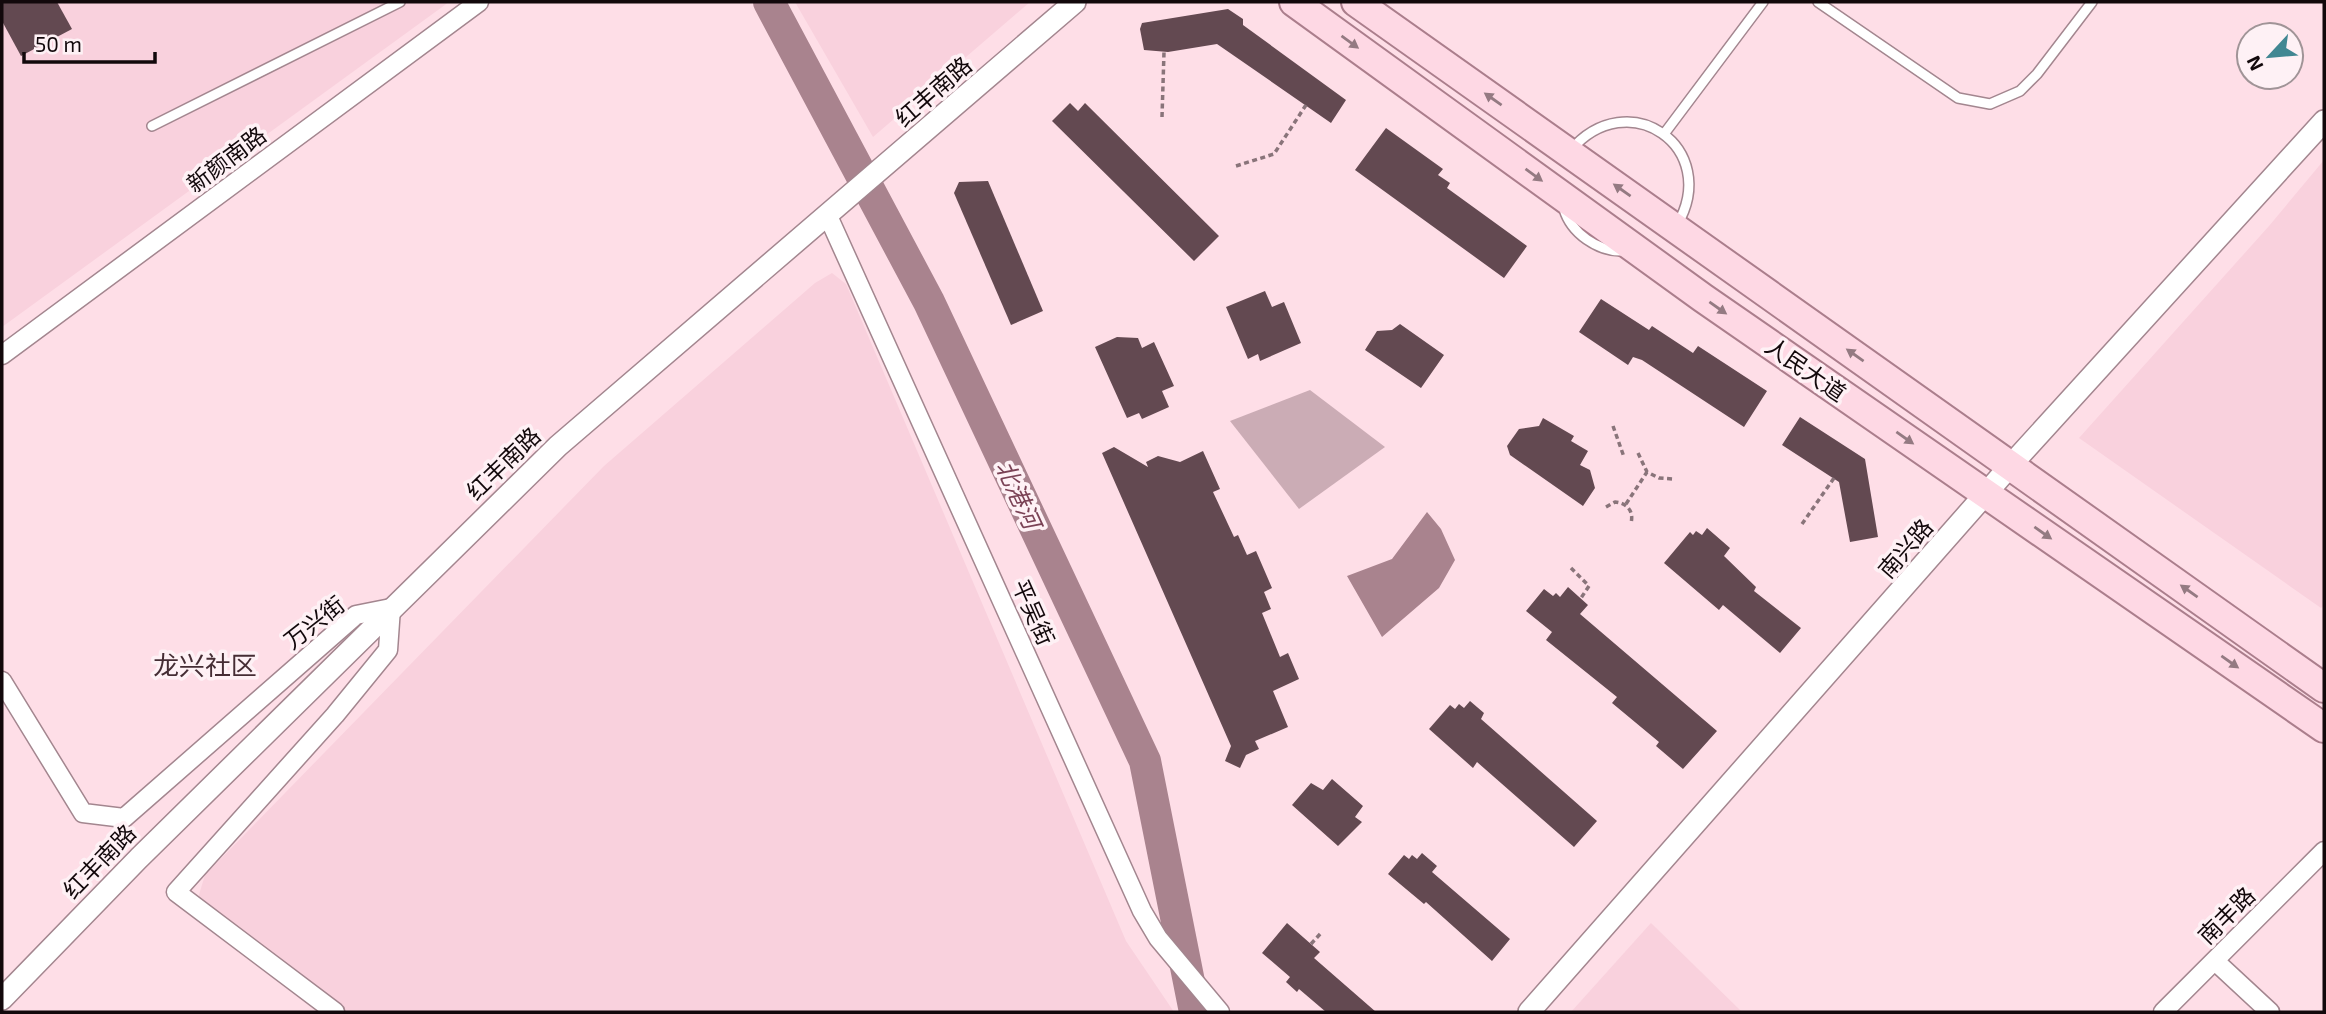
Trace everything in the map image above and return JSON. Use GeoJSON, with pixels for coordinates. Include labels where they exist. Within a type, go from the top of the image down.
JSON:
{"type":"FeatureCollection","features":[{"type":"Feature","properties":{"kind":"main road","name":"人民大道"},"geometry":{"type":"LineString","coordinates":[[1294,2],[1637,250],[2324,728]]}},
{"type":"Feature","properties":{"kind":"main road","name":"人民大道"},"geometry":{"type":"LineString","coordinates":[[1356,2],[2324,688]]}},
{"type":"Feature","properties":{"kind":"street","name":"新颜南路"},"geometry":{"type":"LineString","coordinates":[[2,355],[479,2]]}},
{"type":"Feature","properties":{"kind":"street","name":"红丰南路"},"geometry":{"type":"LineString","coordinates":[[2,999],[391,608],[558,446],[695,325],[828,216],[1075,2]]}},
{"type":"Feature","properties":{"kind":"street","name":"南兴路"},"geometry":{"type":"LineString","coordinates":[[1529,1012],[2011,465],[2324,121]]}},
{"type":"Feature","properties":{"kind":"street","name":"平吴街"},"geometry":{"type":"LineString","coordinates":[[828,216],[1142,911],[1158,938],[1220,1012]]}},
{"type":"Feature","properties":{"kind":"street","name":"万兴街"},"geometry":{"type":"LineString","coordinates":[[2,681],[83,813],[124,818],[356,615],[391,608]]}},
{"type":"Feature","properties":{"kind":"street"},"geometry":{"type":"LineString","coordinates":[[335,1012],[176,892],[335,715],[388,650],[391,608]]}},
{"type":"Feature","properties":{"kind":"street","name":"南丰路"},"geometry":{"type":"LineString","coordinates":[[2163,1012],[2324,851]]}},
{"type":"Feature","properties":{"kind":"street"},"geometry":{"type":"LineString","coordinates":[[2215,961],[2270,1012]]}},
{"type":"Feature","properties":{"kind":"lane"},"geometry":{"type":"LineString","coordinates":[[152,126],[400,2]]}},
{"type":"Feature","properties":{"kind":"lane"},"geometry":{"type":"LineString","coordinates":[[1664,134],[1763,2]]}},
{"type":"Feature","properties":{"kind":"lane"},"geometry":{"type":"LineString","coordinates":[[1818,2],[1958,97],[1990,104],[2020,91],[2038,74],[2092,2]]}},
{"type":"Feature","properties":{"kind":"lane"},"geometry":{"type":"LineString","coordinates":[[1569,152],[1583,135],[1612,122],[1645,124],[1664,134],[1683,159],[1690,189],[1686,210],[1675,228]]}},
{"type":"Feature","properties":{"kind":"lane"},"geometry":{"type":"LineString","coordinates":[[1560,194],[1566,215],[1587,240],[1618,251],[1637,250]]}},
{"type":"Feature","properties":{"kind":"path"},"geometry":{"type":"LineString","coordinates":[[1162,117],[1164,52]]}},
{"type":"Feature","properties":{"kind":"path"},"geometry":{"type":"LineString","coordinates":[[1236,166],[1274,155],[1306,105]]}},
{"type":"Feature","properties":{"kind":"path"},"geometry":{"type":"LineString","coordinates":[[1613,426],[1624,457]]}},
{"type":"Feature","properties":{"kind":"path"},"geometry":{"type":"LineString","coordinates":[[1638,453],[1647,472],[1659,478],[1673,479]]}},
{"type":"Feature","properties":{"kind":"path"},"geometry":{"type":"LineString","coordinates":[[1626,504],[1647,472]]}},
{"type":"Feature","properties":{"kind":"path"},"geometry":{"type":"LineString","coordinates":[[1802,524],[1834,478]]}},
{"type":"Feature","properties":{"kind":"path"},"geometry":{"type":"LineString","coordinates":[[1606,507],[1615,502],[1626,504],[1632,512],[1631,523]]}},
{"type":"Feature","properties":{"kind":"path"},"geometry":{"type":"LineString","coordinates":[[1571,568],[1589,586],[1581,598]]}},
{"type":"Feature","properties":{"kind":"path"},"geometry":{"type":"LineString","coordinates":[[1311,944],[1321,933]]}},
{"type":"Feature","properties":{"kind":"shaded area"},"geometry":{"type":"Polygon","coordinates":[[[2,2],[449,2],[2,327],[2,2]]]}},
{"type":"Feature","properties":{"kind":"shaded area"},"geometry":{"type":"Polygon","coordinates":[[[795,2],[1030,2],[873,137],[795,2]]]}},
{"type":"Feature","properties":{"kind":"shaded area"},"geometry":{"type":"Polygon","coordinates":[[[2324,160],[2324,605],[2321,608],[2079,438],[2269,226],[2324,160]]]}},
{"type":"Feature","properties":{"kind":"shaded area"},"geometry":{"type":"Polygon","coordinates":[[[832,273],[846,284],[1126,941],[1174,1012],[346,1012],[211,919],[198,898],[205,875],[604,466],[815,283],[832,273]]]}},
{"type":"Feature","properties":{"kind":"shaded area"},"geometry":{"type":"Polygon","coordinates":[[[1310,390],[1385,447],[1299,509],[1230,421],[1310,390]]]}},
{"type":"Feature","properties":{"kind":"shaded area"},"geometry":{"type":"Polygon","coordinates":[[[1427,512],[1441,529],[1455,560],[1439,588],[1382,637],[1347,576],[1392,559],[1427,512]]]}},
{"type":"Feature","properties":{"kind":"shaded area"},"geometry":{"type":"Polygon","coordinates":[[[1651,923],[1742,1012],[1571,1012],[1651,923]]]}},
{"type":"Feature","properties":{"kind":"building"},"geometry":{"type":"Polygon","coordinates":[[[2,2],[57,2],[72,29],[21,56],[2,21],[2,2]]]}},
{"type":"Feature","properties":{"kind":"building"},"geometry":{"type":"Polygon","coordinates":[[[1228,9],[1243,19],[1243,25],[1346,100],[1331,123],[1217,44],[1168,52],[1144,50],[1140,29],[1142,23],[1228,9]]]}},
{"type":"Feature","properties":{"kind":"building"},"geometry":{"type":"Polygon","coordinates":[[[1070,103],[1078,111],[1085,103],[1219,236],[1194,261],[1052,121],[1070,103]]]}},
{"type":"Feature","properties":{"kind":"building"},"geometry":{"type":"Polygon","coordinates":[[[1386,128],[1443,169],[1438,175],[1450,183],[1447,188],[1527,246],[1504,278],[1355,170],[1386,128]]]}},
{"type":"Feature","properties":{"kind":"building"},"geometry":{"type":"Polygon","coordinates":[[[988,181],[1043,311],[1011,325],[954,193],[959,182],[988,181]]]}},
{"type":"Feature","properties":{"kind":"building"},"geometry":{"type":"Polygon","coordinates":[[[1265,291],[1272,307],[1284,302],[1301,343],[1260,361],[1258,354],[1248,359],[1226,307],[1265,291]]]}},
{"type":"Feature","properties":{"kind":"building"},"geometry":{"type":"Polygon","coordinates":[[[1601,299],[1649,330],[1652,326],[1693,353],[1698,346],[1767,391],[1744,427],[1642,360],[1633,357],[1628,365],[1579,332],[1601,299]]]}},
{"type":"Feature","properties":{"kind":"building"},"geometry":{"type":"Polygon","coordinates":[[[1400,324],[1444,355],[1421,388],[1365,350],[1377,331],[1392,330],[1400,324]]]}},
{"type":"Feature","properties":{"kind":"building"},"geometry":{"type":"Polygon","coordinates":[[[1117,337],[1138,338],[1142,348],[1154,342],[1174,386],[1162,391],[1169,407],[1142,419],[1139,413],[1127,418],[1095,347],[1117,337]]]}},
{"type":"Feature","properties":{"kind":"building"},"geometry":{"type":"Polygon","coordinates":[[[1800,417],[1865,459],[1878,537],[1850,542],[1839,482],[1782,445],[1800,417]]]}},
{"type":"Feature","properties":{"kind":"building"},"geometry":{"type":"Polygon","coordinates":[[[1543,418],[1574,436],[1571,441],[1588,451],[1580,465],[1590,470],[1595,488],[1583,506],[1510,455],[1507,446],[1519,429],[1539,426],[1543,418]]]}},
{"type":"Feature","properties":{"kind":"building"},"geometry":{"type":"Polygon","coordinates":[[[1114,447],[1148,467],[1146,462],[1158,456],[1180,462],[1203,451],[1220,489],[1213,492],[1234,537],[1238,535],[1247,555],[1256,551],[1272,588],[1264,592],[1271,609],[1262,613],[1280,657],[1288,653],[1299,679],[1273,691],[1288,727],[1255,741],[1259,749],[1246,755],[1240,768],[1225,761],[1231,746],[1102,453],[1114,447]]]}},
{"type":"Feature","properties":{"kind":"building"},"geometry":{"type":"Polygon","coordinates":[[[1707,528],[1730,548],[1724,556],[1756,587],[1754,591],[1801,628],[1780,653],[1723,605],[1719,610],[1664,563],[1690,532],[1693,535],[1696,531],[1702,535],[1707,528]]]}},
{"type":"Feature","properties":{"kind":"building"},"geometry":{"type":"Polygon","coordinates":[[[1568,587],[1588,605],[1580,614],[1717,731],[1683,769],[1656,746],[1659,742],[1612,703],[1617,697],[1546,640],[1552,632],[1526,611],[1544,589],[1553,596],[1556,593],[1560,597],[1568,587]]]}},
{"type":"Feature","properties":{"kind":"building"},"geometry":{"type":"Polygon","coordinates":[[[1470,701],[1484,713],[1481,719],[1597,821],[1574,847],[1477,762],[1473,768],[1429,729],[1450,705],[1455,709],[1459,704],[1464,708],[1470,701]]]}},
{"type":"Feature","properties":{"kind":"building"},"geometry":{"type":"Polygon","coordinates":[[[1332,779],[1363,806],[1355,817],[1362,822],[1338,846],[1292,805],[1311,783],[1323,790],[1332,779]]]}},
{"type":"Feature","properties":{"kind":"building"},"geometry":{"type":"Polygon","coordinates":[[[1422,853],[1437,866],[1432,872],[1510,939],[1492,961],[1426,902],[1424,904],[1388,874],[1404,855],[1409,859],[1412,855],[1417,859],[1422,853]]]}},
{"type":"Feature","properties":{"kind":"building"},"geometry":{"type":"Polygon","coordinates":[[[1287,923],[1320,952],[1314,958],[1376,1012],[1326,1012],[1299,989],[1297,992],[1286,982],[1290,977],[1262,953],[1287,923]]]}},
{"type":"Feature","properties":{"kind":"waterway","name":"北港河"},"geometry":{"type":"LineString","coordinates":[[769,2],[929,302],[1145,761],[1195,1012]]}},
{"type":"Feature","properties":{"kind":"district","name":"龙兴社区"},"geometry":{"type":"Point","coordinates":[205,664]}}]}
